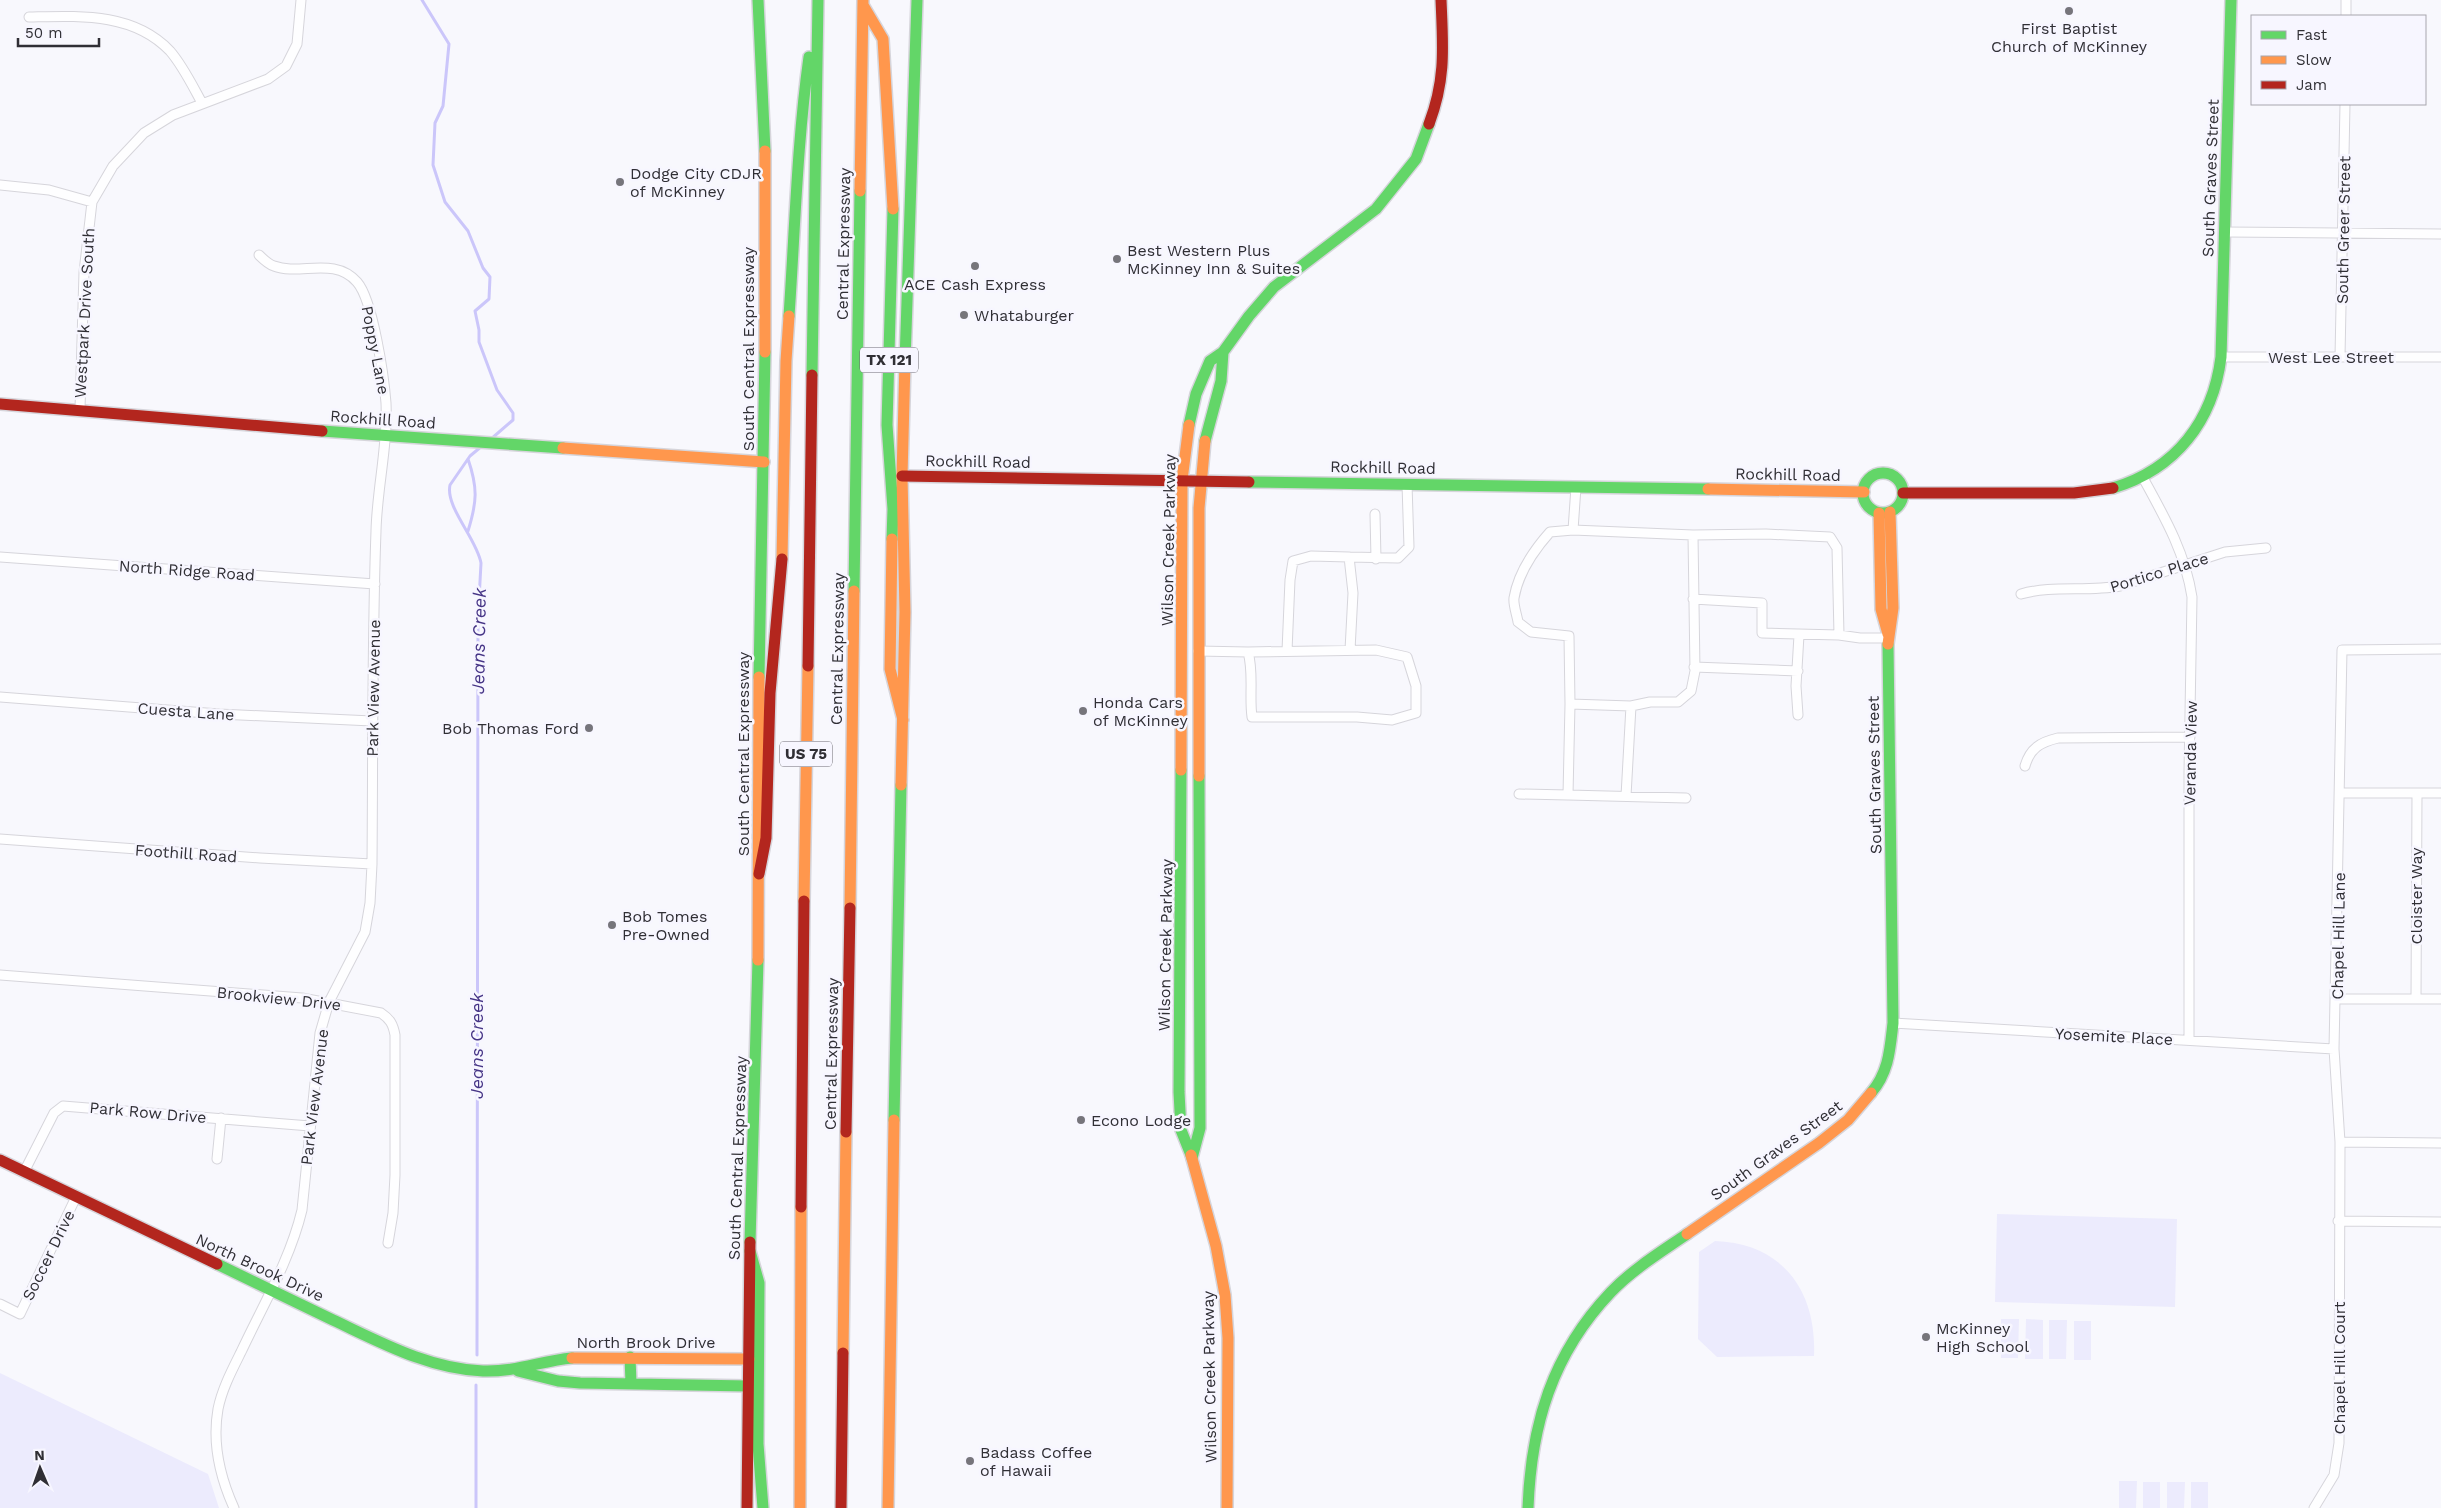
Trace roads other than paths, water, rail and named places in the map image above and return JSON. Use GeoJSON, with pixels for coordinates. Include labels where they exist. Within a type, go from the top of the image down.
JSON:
{"type":"FeatureCollection","features":[{"type":"Feature","properties":{"kind":"main road","name":"South Central Expressway"},"geometry":{"type":"LineString","coordinates":[[747,1508],[750,1251],[759,874],[758,649],[764,462],[766,175],[758,0]]}},
{"type":"Feature","properties":{"kind":"main road"},"geometry":{"type":"LineString","coordinates":[[759,874],[766,838],[770,694],[782,554],[786,361],[799,176],[800,120],[818,0]]}},
{"type":"Feature","properties":{"kind":"main road","name":"Central Expressway"},"geometry":{"type":"LineString","coordinates":[[800,1508],[802,1045],[818,0]]}},
{"type":"Feature","properties":{"kind":"main road"},"geometry":{"type":"LineString","coordinates":[[903,720],[905,612],[902,476],[917,0]]}},
{"type":"Feature","properties":{"kind":"main road"},"geometry":{"type":"LineString","coordinates":[[1223,352],[1249,316],[1274,287],[1376,209],[1416,159],[1431,118],[1441,82],[1444,62],[1441,0]]}},
{"type":"Feature","properties":{"kind":"main road","name":"South Graves Street"},"geometry":{"type":"LineString","coordinates":[[2142,476],[2170,457],[2195,428],[2210,406],[2218,381],[2221,357],[2231,0]]}},
{"type":"Feature","properties":{"kind":"main road","name":"Central Expressway"},"geometry":{"type":"LineString","coordinates":[[841,1508],[863,2]]}},
{"type":"Feature","properties":{"kind":"main road","name":"TX 121"},"geometry":{"type":"LineString","coordinates":[[863,2],[883,38],[893,216],[887,425],[893,509],[890,669],[903,720],[888,1508]]}},
{"type":"Feature","properties":{"kind":"main road","name":"Wilson Creek Parkway"},"geometry":{"type":"LineString","coordinates":[[1192,1158],[1200,1128],[1198,651],[1200,481],[1215,396],[1225,366],[1223,352],[1210,361],[1196,394],[1188,432],[1182,480],[1179,1092],[1181,1130],[1192,1158],[1216,1246],[1226,1295],[1228,1348],[1227,1508]]}},
{"type":"Feature","properties":{"kind":"main road","name":"Rockhill Road"},"geometry":{"type":"LineString","coordinates":[[0,404],[80,409],[386,436],[764,462]]}},
{"type":"Feature","properties":{"kind":"main road"},"geometry":{"type":"LineString","coordinates":[[1882,473],[1894,477],[1902,487],[1903,493],[1899,505],[1884,512],[1869,507],[1864,492],[1870,478],[1882,473]]}},
{"type":"Feature","properties":{"kind":"main road","name":"Rockhill Road"},"geometry":{"type":"LineString","coordinates":[[902,476],[1864,492]]}},
{"type":"Feature","properties":{"kind":"main road"},"geometry":{"type":"LineString","coordinates":[[1903,493],[2073,493],[2104,490],[2126,484],[2142,476]]}},
{"type":"Feature","properties":{"kind":"main road","name":"South Graves Street"},"geometry":{"type":"LineString","coordinates":[[1528,1508],[1529,1469],[1539,1413],[1558,1364],[1580,1327],[1605,1297],[1638,1268],[1819,1143],[1848,1120],[1878,1084],[1888,1064],[1893,1022],[1888,636],[1881,609],[1884,512]]}},
{"type":"Feature","properties":{"kind":"main road","name":"North Brook Drive"},"geometry":{"type":"LineString","coordinates":[[0,1160],[424,1361],[466,1370],[515,1370],[562,1358],[749,1359]]}},
{"type":"Feature","properties":{"kind":"main road"},"geometry":{"type":"LineString","coordinates":[[750,1251],[759,1283],[758,1444],[763,1508]]}},
{"type":"Feature","properties":{"kind":"main road"},"geometry":{"type":"LineString","coordinates":[[630,1357],[631,1383]]}},
{"type":"Feature","properties":{"kind":"main road","name":"North Brook Drive"},"geometry":{"type":"LineString","coordinates":[[515,1370],[558,1381],[748,1386]]}},
{"type":"Feature","properties":{"kind":"street","name":"Westpark Drive South"},"geometry":{"type":"LineString","coordinates":[[80,409],[84,272],[88,218],[92,202],[113,166],[138,138],[173,115],[202,103],[254,86],[277,74],[286,66],[298,44],[301,0]]}},
{"type":"Feature","properties":{"kind":"street"},"geometry":{"type":"LineString","coordinates":[[2346,0],[2346,15]]}},
{"type":"Feature","properties":{"kind":"street"},"geometry":{"type":"LineString","coordinates":[[29,17],[96,17],[115,20],[138,28],[153,36],[171,52],[202,103]]}},
{"type":"Feature","properties":{"kind":"street","name":"South Greer Street"},"geometry":{"type":"LineString","coordinates":[[2340,357],[2344,234],[2345,105]]}},
{"type":"Feature","properties":{"kind":"street"},"geometry":{"type":"LineString","coordinates":[[0,185],[49,190],[92,202]]}},
{"type":"Feature","properties":{"kind":"street"},"geometry":{"type":"LineString","coordinates":[[2225,232],[2441,234]]}},
{"type":"Feature","properties":{"kind":"street","name":"Poppy Lane"},"geometry":{"type":"LineString","coordinates":[[259,255],[269,263],[279,267],[335,269],[349,275],[358,283],[368,307],[382,375],[386,436]]}},
{"type":"Feature","properties":{"kind":"street","name":"West Lee Street"},"geometry":{"type":"LineString","coordinates":[[2221,357],[2441,357]]}},
{"type":"Feature","properties":{"kind":"street","name":"Park View Avenue"},"geometry":{"type":"LineString","coordinates":[[234,1508],[222,1479],[219,1464],[216,1436],[219,1407],[229,1378],[290,1249],[302,1210],[318,1047],[329,1002],[364,932],[370,903],[376,514],[386,436]]}},
{"type":"Feature","properties":{"kind":"street","name":"Veranda View"},"geometry":{"type":"LineString","coordinates":[[2142,476],[2175,538],[2186,566],[2192,597],[2189,1040]]}},
{"type":"Feature","properties":{"kind":"street"},"geometry":{"type":"LineString","coordinates":[[1287,651],[1290,580],[1293,561],[1311,556],[1376,559],[1398,558],[1409,547],[1407,484]]}},
{"type":"Feature","properties":{"kind":"street"},"geometry":{"type":"LineString","coordinates":[[1574,530],[1576,487]]}},
{"type":"Feature","properties":{"kind":"street"},"geometry":{"type":"LineString","coordinates":[[1374,514],[1376,559]]}},
{"type":"Feature","properties":{"kind":"street"},"geometry":{"type":"LineString","coordinates":[[1568,795],[1569,636],[1531,632],[1518,622],[1514,600],[1521,578],[1534,550],[1550,532],[1574,530],[1692,535],[1766,534],[1830,537],[1836,548],[1839,635]]}},
{"type":"Feature","properties":{"kind":"street"},"geometry":{"type":"LineString","coordinates":[[1570,704],[1631,706],[1650,702],[1678,702],[1691,691],[1694,668],[1692,535]]}},
{"type":"Feature","properties":{"kind":"street","name":"Portico Place"},"geometry":{"type":"LineString","coordinates":[[2021,594],[2045,590],[2103,589],[2120,586],[2225,552],[2266,548]]}},
{"type":"Feature","properties":{"kind":"street","name":"North Ridge Road"},"geometry":{"type":"LineString","coordinates":[[0,557],[375,584]]}},
{"type":"Feature","properties":{"kind":"street"},"geometry":{"type":"LineString","coordinates":[[1350,557],[1353,593],[1350,650]]}},
{"type":"Feature","properties":{"kind":"street"},"geometry":{"type":"LineString","coordinates":[[1693,599],[1762,602],[1762,633],[1839,635],[1860,638],[1888,636]]}},
{"type":"Feature","properties":{"kind":"street"},"geometry":{"type":"LineString","coordinates":[[1798,715],[1799,635]]}},
{"type":"Feature","properties":{"kind":"street","name":"Chapel Hill Lane"},"geometry":{"type":"LineString","coordinates":[[2338,1221],[2340,1142],[2334,1049],[2337,999],[2342,650],[2441,649]]}},
{"type":"Feature","properties":{"kind":"street"},"geometry":{"type":"LineString","coordinates":[[1198,651],[1376,650],[1407,658],[1416,686],[1416,713],[1392,720],[1357,717],[1252,717],[1250,698],[1252,665],[1248,652]]}},
{"type":"Feature","properties":{"kind":"street"},"geometry":{"type":"LineString","coordinates":[[1694,668],[1798,671]]}},
{"type":"Feature","properties":{"kind":"street","name":"Cuesta Lane"},"geometry":{"type":"LineString","coordinates":[[0,697],[219,714],[372,721]]}},
{"type":"Feature","properties":{"kind":"street"},"geometry":{"type":"LineString","coordinates":[[1626,796],[1631,706]]}},
{"type":"Feature","properties":{"kind":"street"},"geometry":{"type":"LineString","coordinates":[[2025,766],[2032,750],[2040,744],[2058,738],[2190,737]]}},
{"type":"Feature","properties":{"kind":"street"},"geometry":{"type":"LineString","coordinates":[[2340,793],[2441,793]]}},
{"type":"Feature","properties":{"kind":"street","name":"Cloister Way"},"geometry":{"type":"LineString","coordinates":[[2416,793],[2416,999]]}},
{"type":"Feature","properties":{"kind":"street"},"geometry":{"type":"LineString","coordinates":[[1519,794],[1686,798]]}},
{"type":"Feature","properties":{"kind":"street","name":"Foothill Road"},"geometry":{"type":"LineString","coordinates":[[0,839],[372,864]]}},
{"type":"Feature","properties":{"kind":"street","name":"Brookview Drive"},"geometry":{"type":"LineString","coordinates":[[0,975],[302,998],[381,1013],[389,1018],[394,1026],[395,1175],[393,1213],[388,1242]]}},
{"type":"Feature","properties":{"kind":"street"},"geometry":{"type":"LineString","coordinates":[[2337,999],[2441,999]]}},
{"type":"Feature","properties":{"kind":"street","name":"Yosemite Place"},"geometry":{"type":"LineString","coordinates":[[1893,1022],[2334,1049]]}},
{"type":"Feature","properties":{"kind":"street","name":"Park Row Drive"},"geometry":{"type":"LineString","coordinates":[[24,1172],[54,1114],[63,1106],[310,1126]]}},
{"type":"Feature","properties":{"kind":"street"},"geometry":{"type":"LineString","coordinates":[[217,1159],[221,1118]]}},
{"type":"Feature","properties":{"kind":"street"},"geometry":{"type":"LineString","coordinates":[[2340,1142],[2441,1143]]}},
{"type":"Feature","properties":{"kind":"street","name":"Soccer Drive"},"geometry":{"type":"LineString","coordinates":[[0,1304],[20,1314],[76,1197]]}},
{"type":"Feature","properties":{"kind":"street"},"geometry":{"type":"LineString","coordinates":[[2338,1221],[2441,1222]]}},
{"type":"Feature","properties":{"kind":"street","name":"Chapel Hill Court"},"geometry":{"type":"LineString","coordinates":[[2314,1508],[2334,1475],[2339,1443],[2338,1221]]}},
{"type":"Feature","properties":{"kind":"waterway","name":"Jeans Creek"},"geometry":{"type":"LineString","coordinates":[[422,0],[449,44],[443,106],[435,123],[433,165],[445,202],[468,231],[483,268],[490,277],[489,299],[475,311],[479,330],[479,342],[497,390],[513,413],[513,420],[491,439]]}},
{"type":"Feature","properties":{"kind":"waterway","name":"Jeans Creek"},"geometry":{"type":"LineString","coordinates":[[477,1355],[478,619],[481,563],[474,544],[452,503],[450,485],[470,456],[482,446]]}},
{"type":"Feature","properties":{"kind":"waterway"},"geometry":{"type":"LineString","coordinates":[[468,459],[475,487],[475,503],[468,531]]}},
{"type":"Feature","properties":{"kind":"waterway","name":"Jeans Creek"},"geometry":{"type":"LineString","coordinates":[[476,1385],[476,1508]]}},
{"type":"Feature","properties":{"kind":"place","name":"First Baptist Church of McKinney"},"geometry":{"type":"Point","coordinates":[2069,11]}},
{"type":"Feature","properties":{"kind":"place","name":"Dodge City CDJR of McKinney"},"geometry":{"type":"Point","coordinates":[620,182]}},
{"type":"Feature","properties":{"kind":"place","name":"Best Western Plus McKinney Inn & Suites"},"geometry":{"type":"Point","coordinates":[1117,259]}},
{"type":"Feature","properties":{"kind":"place","name":"ACE Cash Express"},"geometry":{"type":"Point","coordinates":[975,266]}},
{"type":"Feature","properties":{"kind":"place","name":"Whataburger"},"geometry":{"type":"Point","coordinates":[964,315]}},
{"type":"Feature","properties":{"kind":"place","name":"Honda Cars of McKinney"},"geometry":{"type":"Point","coordinates":[1083,711]}},
{"type":"Feature","properties":{"kind":"place","name":"Bob Thomas Ford"},"geometry":{"type":"Point","coordinates":[589,728]}},
{"type":"Feature","properties":{"kind":"place","name":"Bob Tomes Pre-Owned"},"geometry":{"type":"Point","coordinates":[612,925]}},
{"type":"Feature","properties":{"kind":"place","name":"Econo Lodge"},"geometry":{"type":"Point","coordinates":[1081,1120]}},
{"type":"Feature","properties":{"kind":"place","name":"McKinney High School"},"geometry":{"type":"Point","coordinates":[1926,1337]}},
{"type":"Feature","properties":{"kind":"place","name":"Badass Coffee of Hawaii"},"geometry":{"type":"Point","coordinates":[970,1461]}}]}
